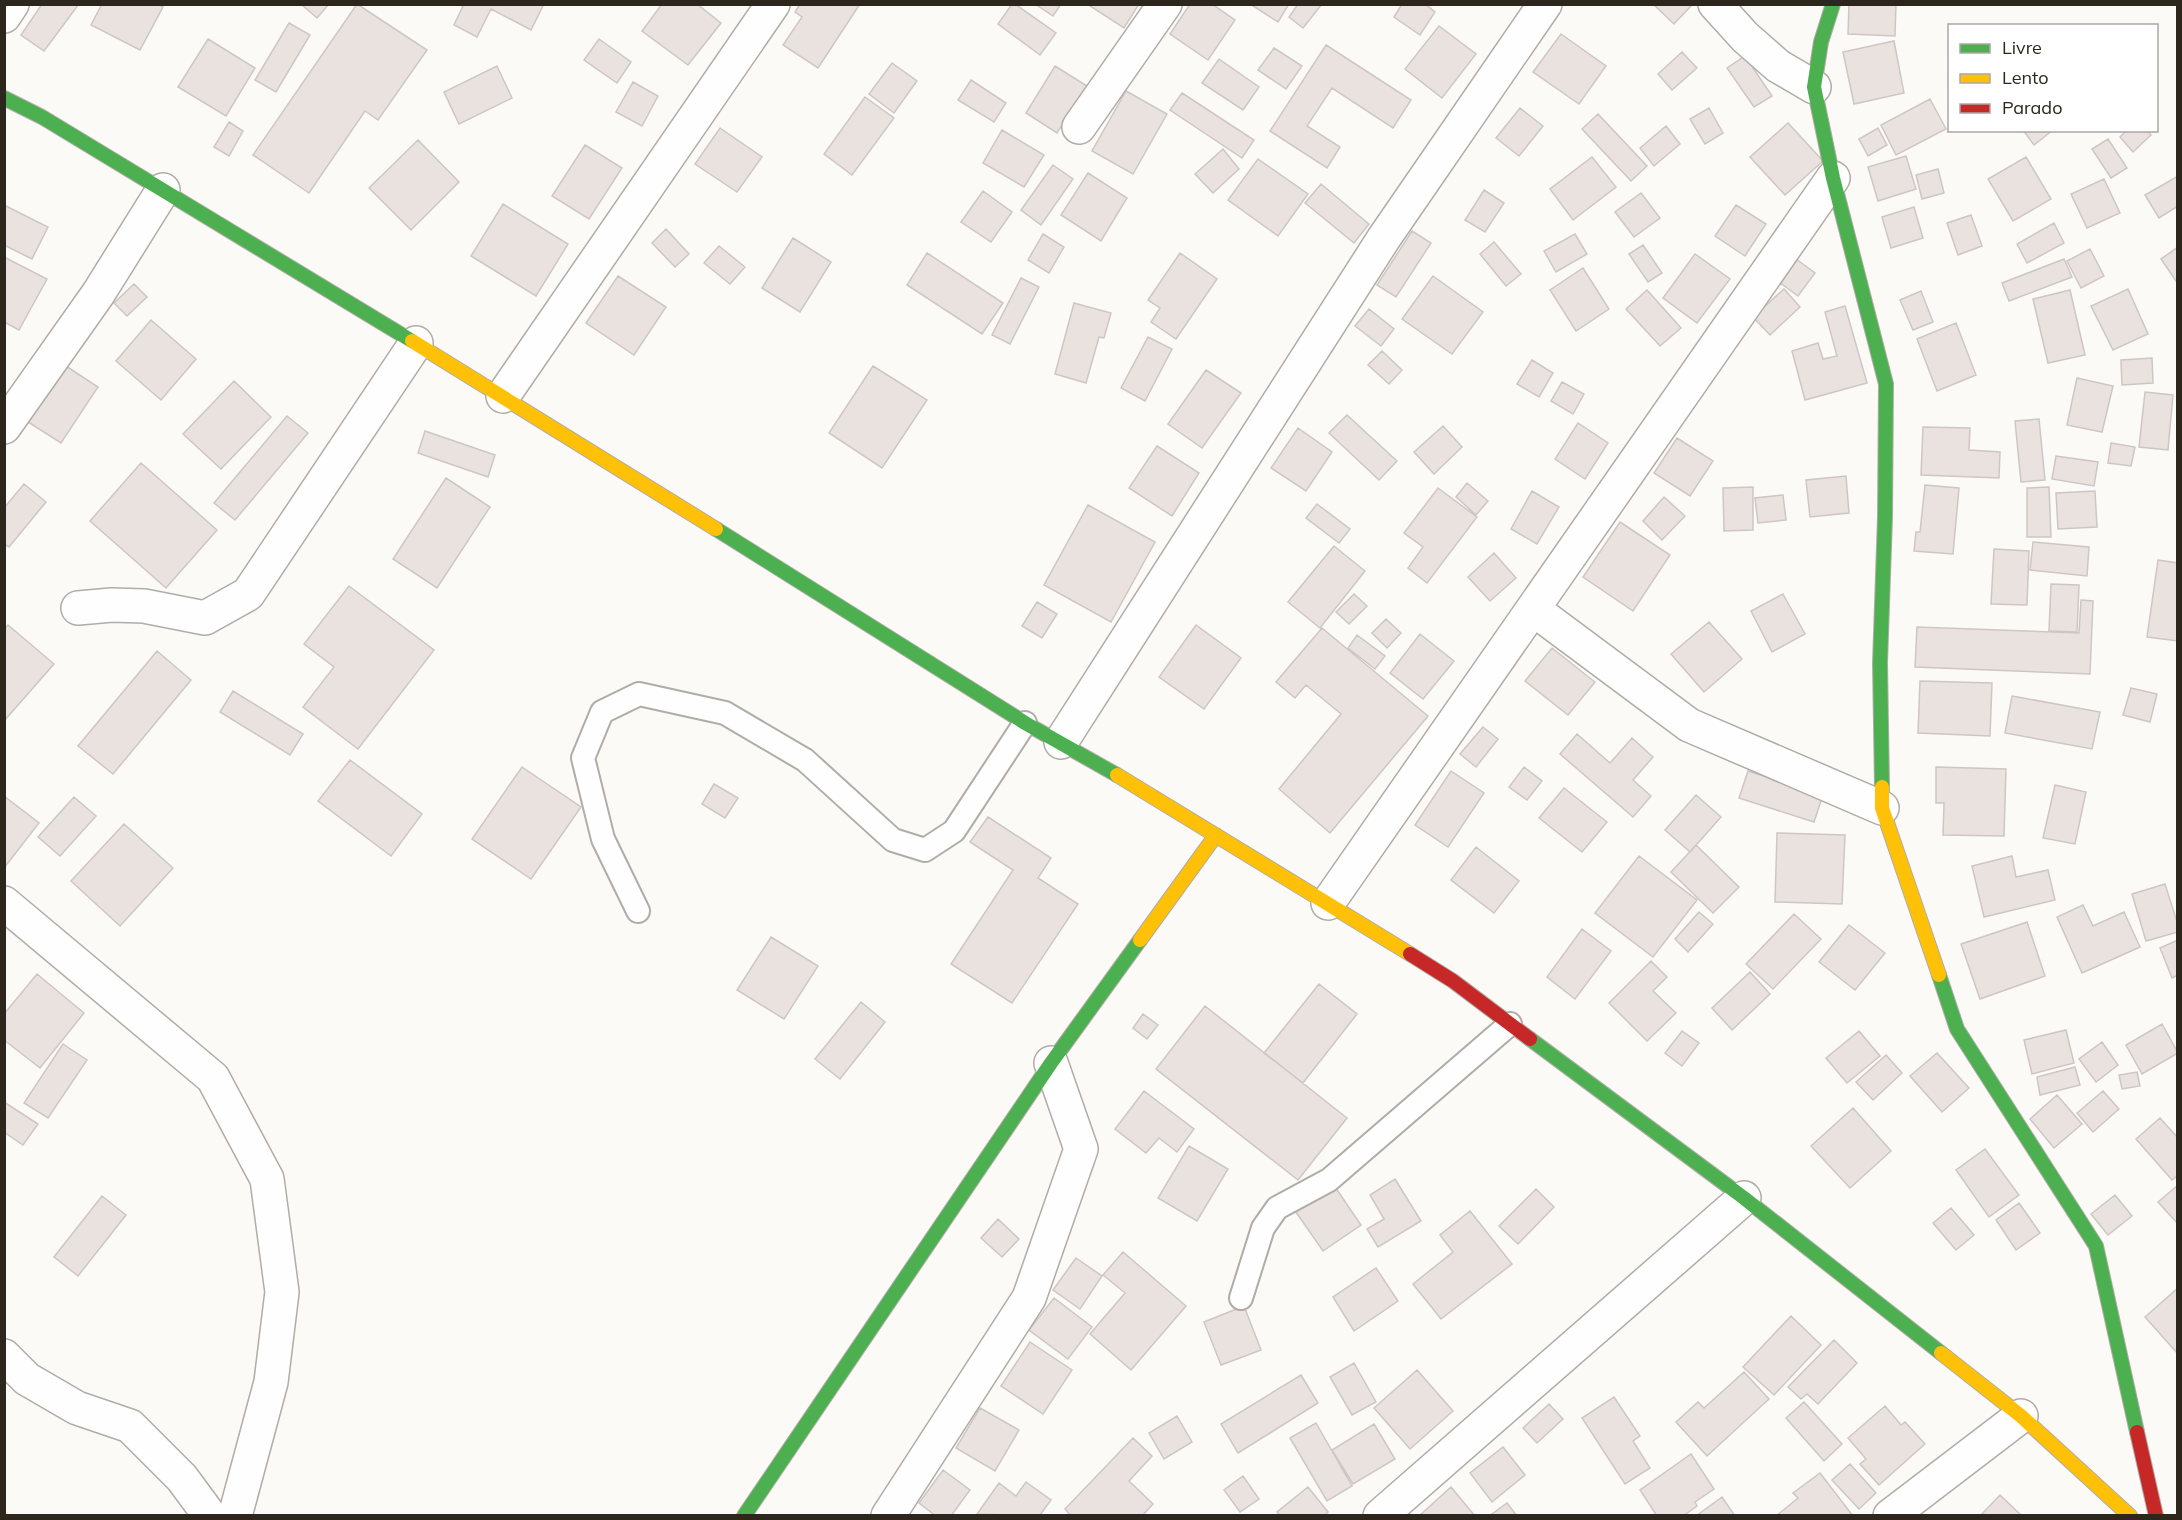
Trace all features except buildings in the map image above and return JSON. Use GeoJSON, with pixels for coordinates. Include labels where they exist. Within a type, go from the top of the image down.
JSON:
{"type":"FeatureCollection","features":[{"type":"Feature","properties":{"kind":"main road"},"geometry":{"type":"LineString","coordinates":[[1833,4],[1821,42],[1814,87],[1833,178],[1886,384],[1886,516],[1880,663],[1882,808],[1957,1029],[2096,1246],[2156,1515]]}},
{"type":"Feature","properties":{"kind":"main road"},"geometry":{"type":"LineString","coordinates":[[4,98],[42,117],[503,396],[1025,723],[1061,742],[1216,835],[1453,981],[1744,1198],[2021,1416],[2130,1515]]}},
{"type":"Feature","properties":{"kind":"main road"},"geometry":{"type":"LineString","coordinates":[[744,1515],[1051,1063],[1216,835]]}},
{"type":"Feature","properties":{"kind":"street"},"geometry":{"type":"LineString","coordinates":[[4,16],[12,4]]}},
{"type":"Feature","properties":{"kind":"street"},"geometry":{"type":"LineString","coordinates":[[503,396],[773,4]]}},
{"type":"Feature","properties":{"kind":"street"},"geometry":{"type":"LineString","coordinates":[[1079,127],[1165,4]]}},
{"type":"Feature","properties":{"kind":"street"},"geometry":{"type":"LineString","coordinates":[[1061,742],[1384,238],[1545,4]]}},
{"type":"Feature","properties":{"kind":"street"},"geometry":{"type":"LineString","coordinates":[[1715,4],[1745,37],[1778,66],[1814,87]]}},
{"type":"Feature","properties":{"kind":"street"},"geometry":{"type":"LineString","coordinates":[[1328,903],[1833,178]]}},
{"type":"Feature","properties":{"kind":"street"},"geometry":{"type":"LineString","coordinates":[[4,428],[98,294],[163,190]]}},
{"type":"Feature","properties":{"kind":"street"},"geometry":{"type":"LineString","coordinates":[[78,608],[112,605],[144,606],[205,618],[248,594],[416,343]]}},
{"type":"Feature","properties":{"kind":"street"},"geometry":{"type":"LineString","coordinates":[[1533,609],[1689,724],[1882,808]]}},
{"type":"Feature","properties":{"kind":"street"},"geometry":{"type":"LineString","coordinates":[[4,903],[213,1078],[267,1179],[282,1292],[271,1382],[236,1515]]}},
{"type":"Feature","properties":{"kind":"street"},"geometry":{"type":"LineString","coordinates":[[888,1515],[1029,1298],[1081,1149],[1051,1063]]}},
{"type":"Feature","properties":{"kind":"street"},"geometry":{"type":"LineString","coordinates":[[1380,1515],[1744,1198]]}},
{"type":"Feature","properties":{"kind":"street"},"geometry":{"type":"LineString","coordinates":[[4,1356],[27,1379],[78,1408],[130,1426],[182,1478],[210,1515]]}},
{"type":"Feature","properties":{"kind":"street"},"geometry":{"type":"LineString","coordinates":[[1890,1515],[2021,1416]]}},
{"type":"Feature","properties":{"kind":"lane"},"geometry":{"type":"LineString","coordinates":[[638,911],[603,839],[583,758],[602,712],[639,694],[725,713],[805,760],[893,840],[925,850],[954,831],[1025,723]]}},
{"type":"Feature","properties":{"kind":"lane"},"geometry":{"type":"LineString","coordinates":[[1240,1298],[1263,1228],[1277,1208],[1329,1180],[1510,1024]]}},
{"type":"Feature","properties":{"kind":"traffic: fast"},"geometry":{"type":"LineString","coordinates":[[1833,4],[1821,42],[1814,87],[1833,178],[1886,384],[1885,517],[1880,663],[1882,787]]}},
{"type":"Feature","properties":{"kind":"traffic: fast"},"geometry":{"type":"LineString","coordinates":[[4,98],[42,117],[412,341]]}},
{"type":"Feature","properties":{"kind":"traffic: fast"},"geometry":{"type":"LineString","coordinates":[[716,529],[1025,723],[1117,775]]}},
{"type":"Feature","properties":{"kind":"traffic: fast"},"geometry":{"type":"LineString","coordinates":[[744,1516],[1051,1063],[1140,940]]}},
{"type":"Feature","properties":{"kind":"traffic: fast"},"geometry":{"type":"LineString","coordinates":[[1939,975],[1957,1029],[2096,1246],[2137,1432]]}},
{"type":"Feature","properties":{"kind":"traffic: fast"},"geometry":{"type":"LineString","coordinates":[[1530,1039],[1744,1198],[1941,1353]]}},
{"type":"Feature","properties":{"kind":"traffic: slow"},"geometry":{"type":"LineString","coordinates":[[412,341],[716,529]]}},
{"type":"Feature","properties":{"kind":"traffic: slow"},"geometry":{"type":"LineString","coordinates":[[1117,775],[1410,954]]}},
{"type":"Feature","properties":{"kind":"traffic: slow"},"geometry":{"type":"LineString","coordinates":[[1882,787],[1882,808],[1939,975]]}},
{"type":"Feature","properties":{"kind":"traffic: slow"},"geometry":{"type":"LineString","coordinates":[[1140,940],[1216,835]]}},
{"type":"Feature","properties":{"kind":"traffic: slow"},"geometry":{"type":"LineString","coordinates":[[1941,1353],[2021,1416],[2130,1516]]}},
{"type":"Feature","properties":{"kind":"traffic: jam"},"geometry":{"type":"LineString","coordinates":[[1410,954],[1453,981],[1530,1039]]}},
{"type":"Feature","properties":{"kind":"traffic: jam"},"geometry":{"type":"LineString","coordinates":[[2137,1432],[2156,1516]]}}]}
